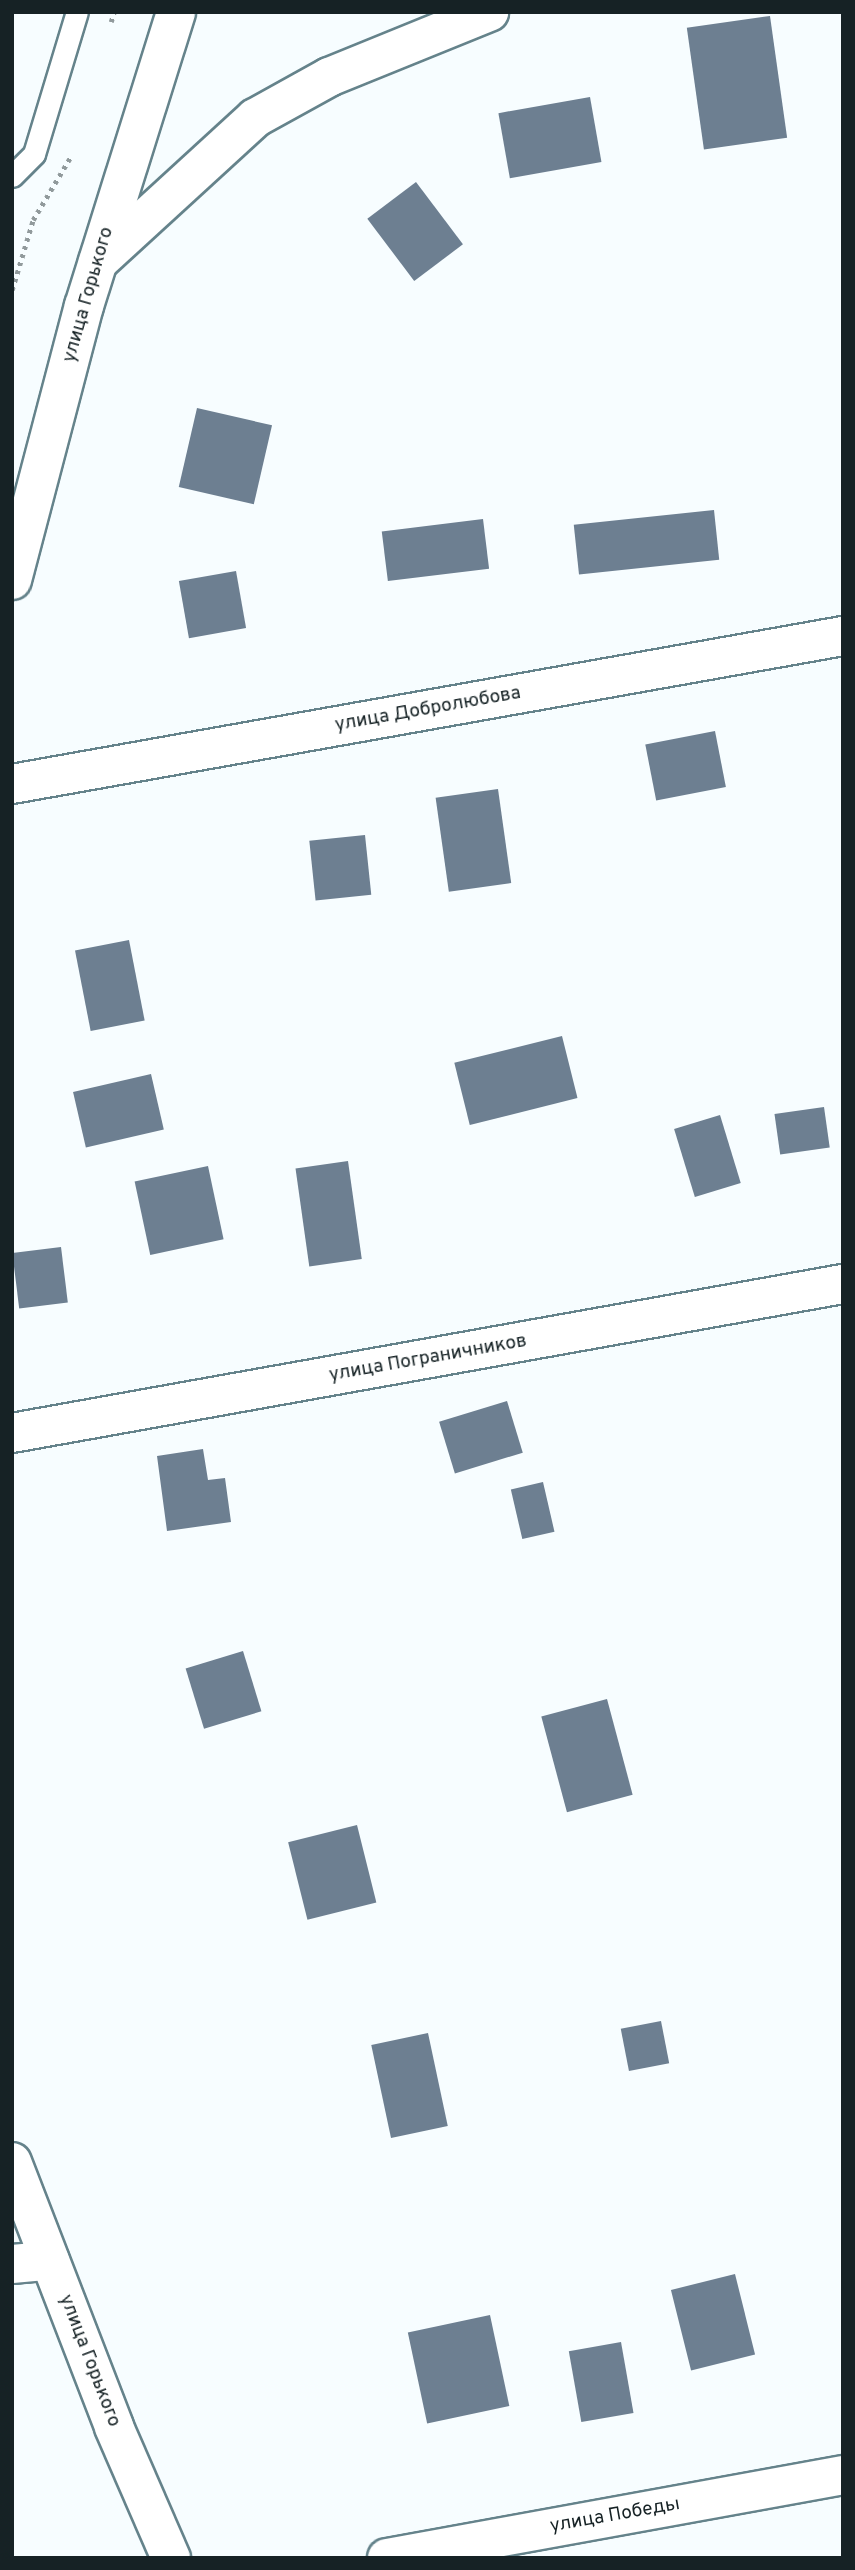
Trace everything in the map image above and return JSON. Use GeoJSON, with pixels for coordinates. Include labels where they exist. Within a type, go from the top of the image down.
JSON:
{"type":"FeatureCollection","features":[{"type":"Feature","properties":{"kind":"street","name":"улица Горького"},"geometry":{"type":"LineString","coordinates":[[12,580],[98,262],[176,12]]}},
{"type":"Feature","properties":{"kind":"street"},"geometry":{"type":"LineString","coordinates":[[98,262],[255,118],[329,77],[489,12]]}},
{"type":"Feature","properties":{"kind":"street","name":"улица Добролюбова"},"geometry":{"type":"LineString","coordinates":[[12,783],[843,636]]}},
{"type":"Feature","properties":{"kind":"street","name":"улица Пограничников"},"geometry":{"type":"LineString","coordinates":[[12,1433],[843,1284]]}},
{"type":"Feature","properties":{"kind":"street","name":"улица Горького"},"geometry":{"type":"LineString","coordinates":[[12,2162],[171,2558]]}},
{"type":"Feature","properties":{"kind":"street"},"geometry":{"type":"LineString","coordinates":[[12,2264],[50,2261]]}},
{"type":"Feature","properties":{"kind":"street","name":"улица Победы"},"geometry":{"type":"LineString","coordinates":[[387,2558],[843,2475]]}},
{"type":"Feature","properties":{"kind":"lane"},"geometry":{"type":"LineString","coordinates":[[12,176],[34,154],[78,12]]}},
{"type":"Feature","properties":{"kind":"building"},"geometry":{"type":"Polygon","coordinates":[[[770,16],[787,138],[704,149],[687,28],[770,16]]]}},
{"type":"Feature","properties":{"kind":"building"},"geometry":{"type":"Polygon","coordinates":[[[590,97],[601,162],[510,178],[498,113],[590,97]]]}},
{"type":"Feature","properties":{"kind":"building"},"geometry":{"type":"Polygon","coordinates":[[[416,182],[463,244],[414,281],[367,219],[416,182]]]}},
{"type":"Feature","properties":{"kind":"building"},"geometry":{"type":"Polygon","coordinates":[[[197,408],[272,425],[254,504],[179,487],[197,408]]]}},
{"type":"Feature","properties":{"kind":"building"},"geometry":{"type":"Polygon","coordinates":[[[714,510],[719,560],[579,574],[574,525],[714,510]]]}},
{"type":"Feature","properties":{"kind":"building"},"geometry":{"type":"Polygon","coordinates":[[[483,519],[489,569],[388,581],[382,531],[483,519]]]}},
{"type":"Feature","properties":{"kind":"building"},"geometry":{"type":"Polygon","coordinates":[[[236,571],[246,628],[189,638],[179,581],[236,571]]]}},
{"type":"Feature","properties":{"kind":"building"},"geometry":{"type":"Polygon","coordinates":[[[715,731],[726,787],[656,801],[645,745],[715,731]]]}},
{"type":"Feature","properties":{"kind":"building"},"geometry":{"type":"Polygon","coordinates":[[[498,789],[511,883],[449,892],[436,798],[498,789]]]}},
{"type":"Feature","properties":{"kind":"building"},"geometry":{"type":"Polygon","coordinates":[[[365,835],[371,895],[316,901],[309,841],[365,835]]]}},
{"type":"Feature","properties":{"kind":"building"},"geometry":{"type":"Polygon","coordinates":[[[129,940],[145,1020],[91,1031],[75,950],[129,940]]]}},
{"type":"Feature","properties":{"kind":"building"},"geometry":{"type":"Polygon","coordinates":[[[562,1036],[577,1098],[470,1125],[454,1063],[562,1036]]]}},
{"type":"Feature","properties":{"kind":"building"},"geometry":{"type":"Polygon","coordinates":[[[151,1074],[164,1130],[86,1148],[73,1092],[151,1074]]]}},
{"type":"Feature","properties":{"kind":"building"},"geometry":{"type":"Polygon","coordinates":[[[824,1107],[830,1148],[780,1155],[774,1114],[824,1107]]]}},
{"type":"Feature","properties":{"kind":"building"},"geometry":{"type":"Polygon","coordinates":[[[720,1115],[741,1183],[695,1197],[674,1129],[720,1115]]]}},
{"type":"Feature","properties":{"kind":"building"},"geometry":{"type":"Polygon","coordinates":[[[348,1161],[362,1259],[309,1266],[296,1168],[348,1161]]]}},
{"type":"Feature","properties":{"kind":"building"},"geometry":{"type":"Polygon","coordinates":[[[208,1166],[224,1239],[150,1255],[135,1182],[208,1166]]]}},
{"type":"Feature","properties":{"kind":"building"},"geometry":{"type":"Polygon","coordinates":[[[61,1247],[68,1303],[19,1309],[12,1253],[61,1247]]]}},
{"type":"Feature","properties":{"kind":"building"},"geometry":{"type":"Polygon","coordinates":[[[507,1401],[523,1453],[455,1473],[439,1422],[507,1401]]]}},
{"type":"Feature","properties":{"kind":"building"},"geometry":{"type":"Polygon","coordinates":[[[203,1449],[208,1480],[225,1478],[231,1522],[167,1531],[157,1456],[203,1449]]]}},
{"type":"Feature","properties":{"kind":"building"},"geometry":{"type":"Polygon","coordinates":[[[543,1482],[554,1532],[522,1539],[511,1489],[543,1482]]]}},
{"type":"Feature","properties":{"kind":"building"},"geometry":{"type":"Polygon","coordinates":[[[243,1651],[261,1711],[204,1729],[186,1669],[243,1651]]]}},
{"type":"Feature","properties":{"kind":"building"},"geometry":{"type":"Polygon","coordinates":[[[607,1699],[633,1795],[567,1812],[541,1717],[607,1699]]]}},
{"type":"Feature","properties":{"kind":"building"},"geometry":{"type":"Polygon","coordinates":[[[357,1825],[376,1903],[307,1920],[288,1842],[357,1825]]]}},
{"type":"Feature","properties":{"kind":"building"},"geometry":{"type":"Polygon","coordinates":[[[661,2021],[669,2063],[629,2071],[621,2029],[661,2021]]]}},
{"type":"Feature","properties":{"kind":"building"},"geometry":{"type":"Polygon","coordinates":[[[428,2033],[448,2126],[391,2138],[371,2045],[428,2033]]]}},
{"type":"Feature","properties":{"kind":"building"},"geometry":{"type":"Polygon","coordinates":[[[735,2274],[755,2355],[691,2371],[671,2290],[735,2274]]]}},
{"type":"Feature","properties":{"kind":"building"},"geometry":{"type":"Polygon","coordinates":[[[490,2315],[509,2406],[427,2423],[408,2332],[490,2315]]]}},
{"type":"Feature","properties":{"kind":"building"},"geometry":{"type":"Polygon","coordinates":[[[621,2342],[634,2413],[581,2422],[569,2351],[621,2342]]]}}]}
